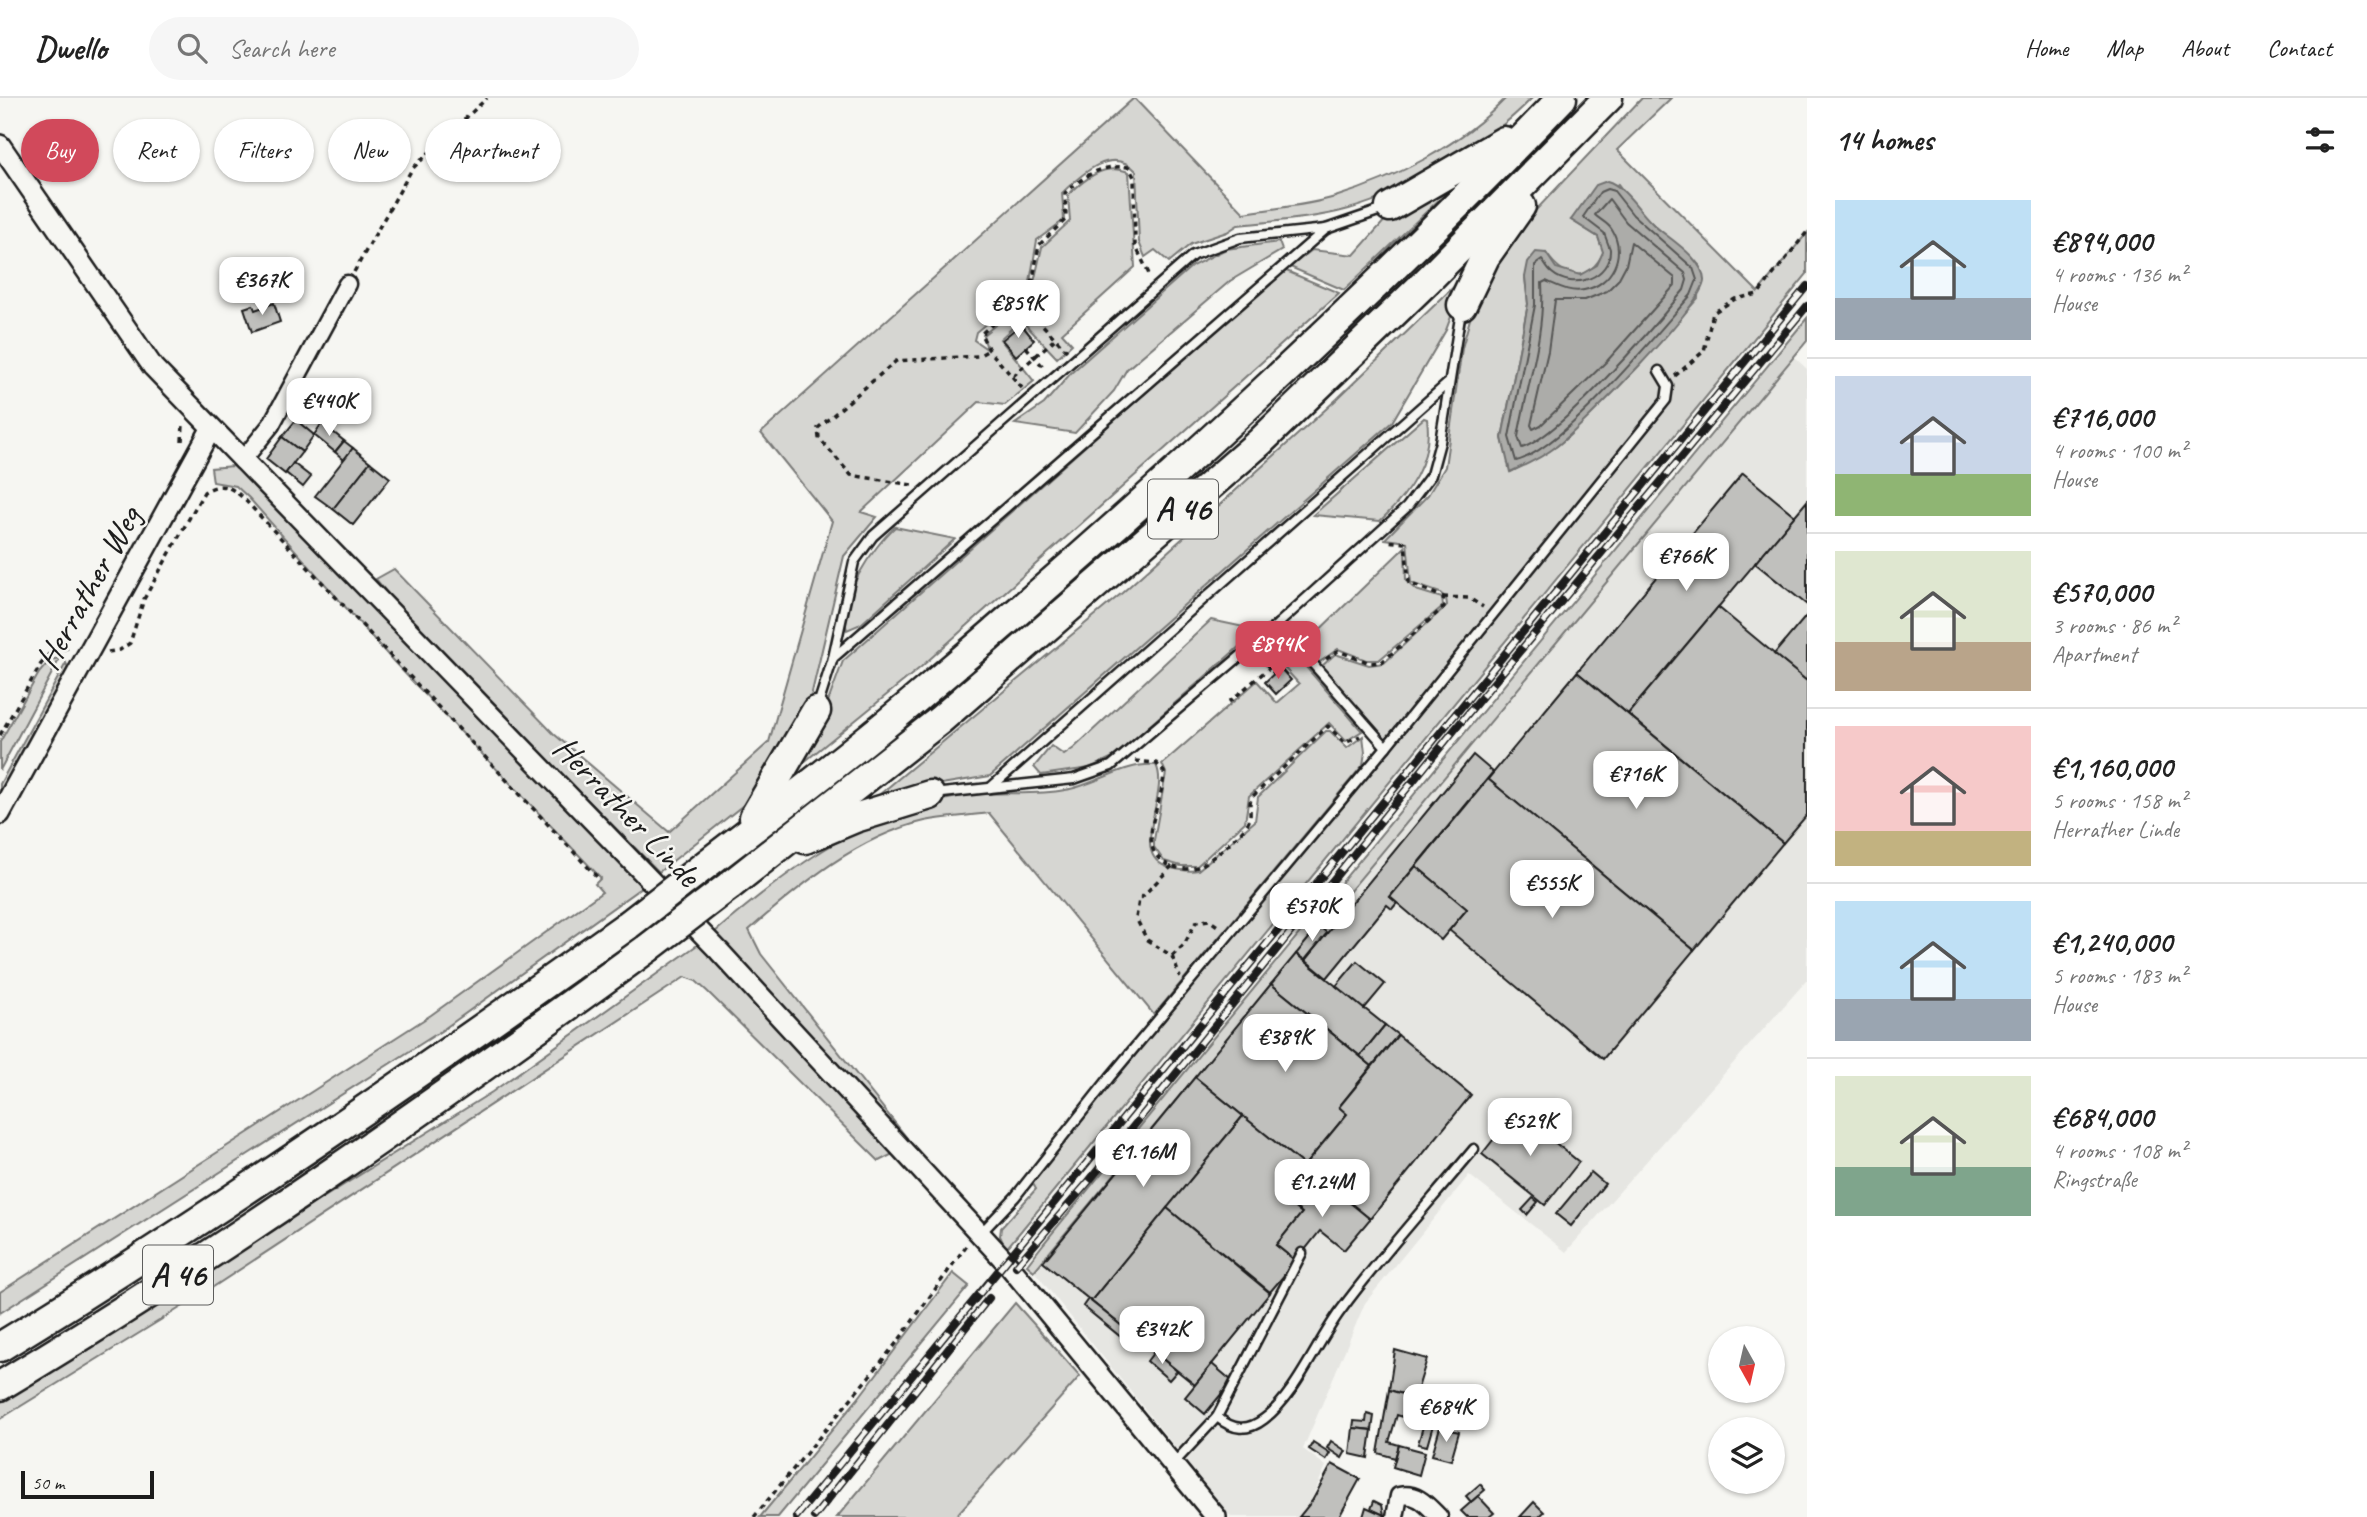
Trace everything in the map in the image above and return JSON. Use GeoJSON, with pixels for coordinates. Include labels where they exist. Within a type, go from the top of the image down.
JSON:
{"type":"FeatureCollection","features":[{"type":"Feature","properties":{"kind":"highway","name":"A 46"},"geometry":{"type":"LineString","coordinates":[[0,1386],[134,1303],[342,1166],[648,948],[940,720],[1260,442],[1608,98]]}},
{"type":"Feature","properties":{"kind":"highway","name":"A 46"},"geometry":{"type":"LineString","coordinates":[[0,1347],[159,1247],[422,1071],[628,925],[915,700],[1216,434],[1399,261],[1552,108]]}},
{"type":"Feature","properties":{"kind":"highway"},"geometry":{"type":"LineString","coordinates":[[1390,207],[1552,108]]}},
{"type":"Feature","properties":{"kind":"highway"},"geometry":{"type":"LineString","coordinates":[[1462,305],[1485,257],[1570,137]]}},
{"type":"Feature","properties":{"kind":"highway"},"geometry":{"type":"LineString","coordinates":[[743,835],[816,711]]}},
{"type":"Feature","properties":{"kind":"highway"},"geometry":{"type":"LineString","coordinates":[[771,854],[855,818],[930,795]]}},
{"type":"Feature","properties":{"kind":"street","name":"Herrather Linde"},"geometry":{"type":"LineString","coordinates":[[0,145],[153,367],[719,951],[1012,1270],[1216,1517]]}},
{"type":"Feature","properties":{"kind":"street"},"geometry":{"type":"LineString","coordinates":[[242,461],[271,425],[347,284]]}},
{"type":"Feature","properties":{"kind":"street","name":"Herrather Weg"},"geometry":{"type":"LineString","coordinates":[[0,814],[211,429]]}},
{"type":"Feature","properties":{"kind":"street"},"geometry":{"type":"LineString","coordinates":[[1395,1517],[1396,1500],[1407,1494],[1415,1496],[1439,1517]]}},
{"type":"Feature","properties":{"kind":"lane"},"geometry":{"type":"LineString","coordinates":[[816,711],[832,658],[854,562],[873,536],[1193,254],[1240,237],[1326,229],[1390,207]]}},
{"type":"Feature","properties":{"kind":"lane"},"geometry":{"type":"LineString","coordinates":[[832,658],[1326,229]]}},
{"type":"Feature","properties":{"kind":"lane"},"geometry":{"type":"LineString","coordinates":[[930,795],[1084,777],[1125,756],[1278,624],[1407,507],[1431,475],[1440,442],[1462,305]]}},
{"type":"Feature","properties":{"kind":"lane"},"geometry":{"type":"LineString","coordinates":[[979,1235],[1015,1197],[1386,747],[1666,400],[1667,382],[1658,371]]}},
{"type":"Feature","properties":{"kind":"lane"},"geometry":{"type":"LineString","coordinates":[[990,788],[1448,384]]}},
{"type":"Feature","properties":{"kind":"lane"},"geometry":{"type":"LineString","coordinates":[[1278,624],[1386,747]]}},
{"type":"Feature","properties":{"kind":"lane"},"geometry":{"type":"LineString","coordinates":[[1217,1417],[1230,1427],[1241,1429],[1265,1419],[1277,1407],[1341,1310],[1474,1149]]}},
{"type":"Feature","properties":{"kind":"lane"},"geometry":{"type":"LineString","coordinates":[[1173,1464],[1217,1417],[1302,1253]]}},
{"type":"Feature","properties":{"kind":"path"},"geometry":{"type":"LineString","coordinates":[[347,284],[412,169],[487,98]]}},
{"type":"Feature","properties":{"kind":"path"},"geometry":{"type":"LineString","coordinates":[[1075,359],[1037,318],[1031,290],[1039,245],[1066,219],[1065,193],[1091,171],[1111,166],[1129,167],[1134,177],[1135,244],[1155,288]]}},
{"type":"Feature","properties":{"kind":"path"},"geometry":{"type":"LineString","coordinates":[[1667,382],[1688,368],[1704,351],[1713,313],[1729,302],[1754,296],[1764,288],[1807,232]]}},
{"type":"Feature","properties":{"kind":"path"},"geometry":{"type":"LineString","coordinates":[[1030,398],[989,350],[981,334],[1031,290]]}},
{"type":"Feature","properties":{"kind":"path"},"geometry":{"type":"LineString","coordinates":[[1012,377],[1056,338]]}},
{"type":"Feature","properties":{"kind":"path"},"geometry":{"type":"LineString","coordinates":[[1026,347],[1053,378]]}},
{"type":"Feature","properties":{"kind":"path"},"geometry":{"type":"LineString","coordinates":[[928,487],[851,475],[819,439],[818,428],[896,361],[978,356],[989,350]]}},
{"type":"Feature","properties":{"kind":"path"},"geometry":{"type":"LineString","coordinates":[[175,389],[184,429],[176,452]]}},
{"type":"Feature","properties":{"kind":"path"},"geometry":{"type":"LineString","coordinates":[[246,501],[598,878]]}},
{"type":"Feature","properties":{"kind":"path"},"geometry":{"type":"LineString","coordinates":[[1374,537],[1405,543],[1409,583],[1443,597],[1458,596],[1475,600],[1490,617]]}},
{"type":"Feature","properties":{"kind":"path"},"geometry":{"type":"LineString","coordinates":[[1317,668],[1338,651],[1370,663],[1382,662],[1444,607],[1443,597]]}},
{"type":"Feature","properties":{"kind":"path"},"geometry":{"type":"LineString","coordinates":[[1229,702],[1319,623]]}},
{"type":"Feature","properties":{"kind":"path"},"geometry":{"type":"LineString","coordinates":[[64,659],[77,635]]}},
{"type":"Feature","properties":{"kind":"path"},"geometry":{"type":"LineString","coordinates":[[1251,647],[1274,673]]}},
{"type":"Feature","properties":{"kind":"path"},"geometry":{"type":"LineString","coordinates":[[1125,756],[1129,761],[1156,763],[1164,772],[1151,844],[1157,857],[1172,866],[1191,869],[1205,863],[1250,821],[1252,797],[1328,726],[1345,743],[1370,729]]}},
{"type":"Feature","properties":{"kind":"path"},"geometry":{"type":"LineString","coordinates":[[1172,866],[1139,901],[1136,911],[1139,927],[1147,940],[1172,956],[1184,989]]}},
{"type":"Feature","properties":{"kind":"path"},"geometry":{"type":"LineString","coordinates":[[1172,956],[1184,945],[1196,922],[1209,920],[1229,935]]}},
{"type":"Feature","properties":{"kind":"path"},"geometry":{"type":"LineString","coordinates":[[754,1517],[899,1340],[956,1258],[979,1235]]}},
{"type":"Feature","properties":{"kind":"shaded area"},"geometry":{"type":"Polygon","coordinates":[[[1134,98],[1244,213],[1324,200],[1381,180],[1448,145],[1469,131],[1506,98],[1532,98],[1494,132],[1471,148],[1397,191],[1335,212],[1238,225],[1227,232],[1191,244],[1169,262],[1155,250],[1145,257],[1139,242],[1136,171],[1117,161],[1107,162],[1078,178],[1062,193],[1064,220],[1037,240],[1029,288],[976,332],[974,340],[987,349],[983,335],[1031,296],[1042,247],[1070,221],[1068,195],[1088,178],[1103,171],[1111,169],[1129,172],[1135,267],[1062,333],[1072,344],[1057,358],[1021,320],[1000,339],[1034,381],[1005,405],[979,402],[861,512],[877,517],[844,556],[809,705],[747,802],[659,872],[404,614],[376,579],[394,569],[554,734],[669,832],[769,742],[832,521],[761,433],[1134,98]]]}},
{"type":"Feature","properties":{"kind":"shaded area"},"geometry":{"type":"Polygon","coordinates":[[[1642,98],[1671,98],[1617,150],[1758,292],[1807,233],[1807,274],[1006,1249],[1000,1236],[1001,1228],[1036,1189],[1032,1182],[1130,1058],[1391,746],[1320,668],[1335,654],[1369,665],[1384,663],[1447,605],[1446,598],[1440,593],[1411,583],[1407,542],[1385,539],[1428,495],[1445,467],[1462,348],[1478,290],[1517,230],[1642,98]],[[1618,184],[1571,220],[1598,237],[1604,252],[1590,269],[1576,275],[1568,273],[1546,253],[1525,277],[1528,304],[1502,438],[1511,472],[1557,446],[1626,379],[1698,298],[1699,265],[1637,210],[1618,184]]]}},
{"type":"Feature","properties":{"kind":"shaded area"},"geometry":{"type":"Polygon","coordinates":[[[1445,189],[1445,194],[1344,290],[1290,267],[1312,250],[1354,255],[1386,219],[1445,189]]]}},
{"type":"Feature","properties":{"kind":"shaded area"},"geometry":{"type":"Polygon","coordinates":[[[1279,242],[1282,250],[1230,281],[1127,369],[1114,391],[1075,433],[1015,424],[1044,404],[1071,373],[1192,266],[1226,249],[1279,242]]]}},
{"type":"Feature","properties":{"kind":"shaded area"},"geometry":{"type":"Polygon","coordinates":[[[1284,270],[1339,293],[921,667],[798,767],[819,726],[843,661],[1284,270]]]}},
{"type":"Feature","properties":{"kind":"shaded area"},"geometry":{"type":"Polygon","coordinates":[[[1467,274],[1446,330],[1392,422],[990,776],[911,789],[868,804],[1122,593],[1337,399],[1467,274]]]}},
{"type":"Feature","properties":{"kind":"shaded area"},"geometry":{"type":"Polygon","coordinates":[[[1807,318],[1807,341],[1034,1271],[1027,1265],[1044,1243],[1807,318]]]}},
{"type":"Feature","properties":{"kind":"shaded area"},"geometry":{"type":"Polygon","coordinates":[[[1793,356],[1807,369],[1807,980],[1566,1252],[1469,1175],[1365,1303],[1303,1449],[1326,1466],[1310,1502],[1298,1517],[1231,1517],[1034,1271],[1793,356]]]}},
{"type":"Feature","properties":{"kind":"shaded area"},"geometry":{"type":"Polygon","coordinates":[[[1424,418],[1427,419],[1428,434],[1417,476],[1400,500],[1380,521],[1313,515],[1424,418]]]}},
{"type":"Feature","properties":{"kind":"shaded area"},"geometry":{"type":"Polygon","coordinates":[[[233,466],[256,483],[346,581],[646,884],[441,1031],[0,1313],[0,1292],[431,1015],[602,892],[595,884],[601,878],[394,662],[249,498],[236,486],[213,482],[211,468],[233,466]]]}},
{"type":"Feature","properties":{"kind":"shaded area"},"geometry":{"type":"Polygon","coordinates":[[[895,527],[955,539],[861,624],[847,630],[845,617],[852,589],[877,547],[895,527]]]}},
{"type":"Feature","properties":{"kind":"shaded area"},"geometry":{"type":"Polygon","coordinates":[[[1405,547],[1406,581],[1416,590],[1442,598],[1443,606],[1379,660],[1366,660],[1338,649],[1317,664],[1305,644],[1405,547]]]}},
{"type":"Feature","properties":{"kind":"shaded area"},"geometry":{"type":"Polygon","coordinates":[[[1211,620],[1258,630],[1115,756],[1090,768],[1041,775],[1034,767],[1051,746],[1064,755],[1074,748],[1211,620]]]}},
{"type":"Feature","properties":{"kind":"shaded area"},"geometry":{"type":"Polygon","coordinates":[[[1292,651],[1362,731],[1346,741],[1329,723],[1249,796],[1245,822],[1197,866],[1181,866],[1164,861],[1154,847],[1166,773],[1162,764],[1257,681],[1277,703],[1299,684],[1279,662],[1292,651]]]}},
{"type":"Feature","properties":{"kind":"shaded area"},"geometry":{"type":"Polygon","coordinates":[[[60,658],[0,770],[0,742],[39,673],[50,660],[60,658]]]}},
{"type":"Feature","properties":{"kind":"shaded area"},"geometry":{"type":"Polygon","coordinates":[[[66,663],[69,670],[0,797],[0,784],[66,663]]]}},
{"type":"Feature","properties":{"kind":"shaded area"},"geometry":{"type":"Polygon","coordinates":[[[1326,731],[1330,731],[1347,748],[1363,736],[1363,765],[1154,1015],[989,813],[925,821],[876,838],[809,880],[749,930],[761,954],[907,1138],[905,1141],[715,932],[802,864],[864,828],[897,814],[969,795],[1065,790],[1144,765],[1156,765],[1159,777],[1150,838],[1151,851],[1158,862],[1171,868],[1198,870],[1255,821],[1258,797],[1326,731]]]}},
{"type":"Feature","properties":{"kind":"shaded area"},"geometry":{"type":"Polygon","coordinates":[[[700,943],[893,1154],[879,1161],[708,992],[696,981],[685,977],[201,1295],[0,1419],[0,1400],[492,1092],[700,943]]]}},
{"type":"Feature","properties":{"kind":"shaded area"},"geometry":{"type":"Polygon","coordinates":[[[953,1273],[969,1286],[778,1517],[760,1517],[857,1400],[953,1273]]]}},
{"type":"Feature","properties":{"kind":"shaded area"},"geometry":{"type":"Polygon","coordinates":[[[1015,1303],[1080,1376],[955,1517],[837,1517],[1015,1303]]]}},
{"type":"Feature","properties":{"kind":"water"},"geometry":{"type":"Polygon","coordinates":[[[1607,181],[1620,188],[1656,227],[1693,258],[1703,273],[1704,281],[1684,315],[1590,416],[1552,450],[1510,472],[1502,438],[1528,304],[1525,277],[1528,262],[1536,252],[1546,253],[1556,268],[1580,275],[1597,265],[1603,252],[1598,237],[1571,220],[1596,185],[1607,181]]]}},
{"type":"Feature","properties":{"kind":"building"},"geometry":{"type":"Polygon","coordinates":[[[274,303],[280,322],[252,332],[244,308],[253,305],[255,310],[274,303]]]}},
{"type":"Feature","properties":{"kind":"building"},"geometry":{"type":"Polygon","coordinates":[[[1021,324],[1034,340],[1016,356],[1002,340],[1021,324]]]}},
{"type":"Feature","properties":{"kind":"building"},"geometry":{"type":"Polygon","coordinates":[[[296,420],[314,435],[302,452],[282,437],[296,420]]]}},
{"type":"Feature","properties":{"kind":"building"},"geometry":{"type":"Polygon","coordinates":[[[322,423],[344,441],[335,452],[314,435],[322,423]]]}},
{"type":"Feature","properties":{"kind":"building"},"geometry":{"type":"Polygon","coordinates":[[[282,437],[302,452],[285,474],[266,459],[282,437]]]}},
{"type":"Feature","properties":{"kind":"building"},"geometry":{"type":"Polygon","coordinates":[[[344,441],[353,448],[344,460],[335,452],[344,441]]]}},
{"type":"Feature","properties":{"kind":"building"},"geometry":{"type":"Polygon","coordinates":[[[353,448],[370,462],[333,509],[315,496],[353,448]]]}},
{"type":"Feature","properties":{"kind":"building"},"geometry":{"type":"Polygon","coordinates":[[[370,462],[390,478],[353,525],[333,509],[370,462]]]}},
{"type":"Feature","properties":{"kind":"building"},"geometry":{"type":"Polygon","coordinates":[[[293,463],[311,477],[303,487],[286,473],[293,463]]]}},
{"type":"Feature","properties":{"kind":"building"},"geometry":{"type":"Polygon","coordinates":[[[1743,473],[1795,516],[1628,714],[1577,672],[1743,473]]]}},
{"type":"Feature","properties":{"kind":"building"},"geometry":{"type":"Polygon","coordinates":[[[1807,501],[1807,605],[1755,563],[1807,501]]]}},
{"type":"Feature","properties":{"kind":"building"},"geometry":{"type":"Polygon","coordinates":[[[1718,607],[1807,681],[1807,815],[1783,843],[1628,714],[1718,607]]]}},
{"type":"Feature","properties":{"kind":"building"},"geometry":{"type":"Polygon","coordinates":[[[1807,615],[1807,681],[1774,654],[1807,615]]]}},
{"type":"Feature","properties":{"kind":"building"},"geometry":{"type":"Polygon","coordinates":[[[1280,668],[1291,680],[1276,694],[1265,682],[1280,668]]]}},
{"type":"Feature","properties":{"kind":"building"},"geometry":{"type":"Polygon","coordinates":[[[1577,672],[1783,843],[1694,950],[1488,779],[1577,672]]]}},
{"type":"Feature","properties":{"kind":"building"},"geometry":{"type":"Polygon","coordinates":[[[1473,755],[1493,772],[1390,897],[1397,903],[1392,909],[1387,905],[1327,978],[1305,960],[1473,755]]]}},
{"type":"Feature","properties":{"kind":"building"},"geometry":{"type":"Polygon","coordinates":[[[1488,779],[1694,950],[1603,1059],[1449,930],[1467,909],[1416,866],[1488,779]]]}},
{"type":"Feature","properties":{"kind":"building"},"geometry":{"type":"Polygon","coordinates":[[[1416,866],[1467,909],[1441,940],[1390,897],[1416,866]]]}},
{"type":"Feature","properties":{"kind":"building"},"geometry":{"type":"Polygon","coordinates":[[[1319,926],[1327,933],[1305,960],[1296,954],[1319,926]]]}},
{"type":"Feature","properties":{"kind":"building"},"geometry":{"type":"Polygon","coordinates":[[[1296,954],[1385,1025],[1360,1056],[1271,984],[1296,954]]]}},
{"type":"Feature","properties":{"kind":"building"},"geometry":{"type":"Polygon","coordinates":[[[1357,961],[1385,984],[1364,1009],[1336,986],[1357,961]]]}},
{"type":"Feature","properties":{"kind":"building"},"geometry":{"type":"Polygon","coordinates":[[[1271,984],[1372,1066],[1339,1107],[1347,1114],[1304,1166],[1195,1077],[1271,984]]]}},
{"type":"Feature","properties":{"kind":"building"},"geometry":{"type":"Polygon","coordinates":[[[1385,1025],[1398,1035],[1372,1066],[1360,1056],[1385,1025]]]}},
{"type":"Feature","properties":{"kind":"building"},"geometry":{"type":"Polygon","coordinates":[[[1398,1035],[1471,1095],[1370,1219],[1304,1166],[1347,1114],[1339,1107],[1398,1035]]]}},
{"type":"Feature","properties":{"kind":"building"},"geometry":{"type":"Polygon","coordinates":[[[1195,1077],[1243,1116],[1091,1301],[1043,1262],[1195,1077]]]}},
{"type":"Feature","properties":{"kind":"building"},"geometry":{"type":"Polygon","coordinates":[[[1516,1111],[1579,1162],[1545,1205],[1482,1154],[1516,1111]]]}},
{"type":"Feature","properties":{"kind":"building"},"geometry":{"type":"Polygon","coordinates":[[[1243,1116],[1316,1175],[1292,1205],[1302,1213],[1276,1245],[1296,1261],[1270,1292],[1167,1208],[1243,1116]]]}},
{"type":"Feature","properties":{"kind":"building"},"geometry":{"type":"Polygon","coordinates":[[[1591,1172],[1605,1184],[1571,1226],[1556,1214],[1591,1172]]]}},
{"type":"Feature","properties":{"kind":"building"},"geometry":{"type":"Polygon","coordinates":[[[1316,1175],[1370,1219],[1344,1250],[1320,1231],[1296,1261],[1276,1245],[1302,1213],[1292,1205],[1316,1175]]]}},
{"type":"Feature","properties":{"kind":"building"},"geometry":{"type":"Polygon","coordinates":[[[1533,1198],[1538,1202],[1527,1215],[1522,1210],[1533,1198]]]}},
{"type":"Feature","properties":{"kind":"building"},"geometry":{"type":"Polygon","coordinates":[[[1167,1208],[1270,1293],[1195,1385],[1091,1301],[1167,1208]]]}},
{"type":"Feature","properties":{"kind":"building"},"geometry":{"type":"Polygon","coordinates":[[[1088,1299],[1128,1331],[1122,1338],[1083,1306],[1088,1299]]]}},
{"type":"Feature","properties":{"kind":"building"},"geometry":{"type":"Polygon","coordinates":[[[1395,1350],[1427,1359],[1415,1398],[1389,1390],[1395,1350]]]}},
{"type":"Feature","properties":{"kind":"building"},"geometry":{"type":"Polygon","coordinates":[[[1154,1352],[1177,1371],[1169,1380],[1147,1361],[1154,1352]]]}},
{"type":"Feature","properties":{"kind":"building"},"geometry":{"type":"Polygon","coordinates":[[[1212,1364],[1232,1381],[1205,1414],[1185,1397],[1212,1364]]]}},
{"type":"Feature","properties":{"kind":"building"},"geometry":{"type":"Polygon","coordinates":[[[1389,1390],[1413,1397],[1406,1418],[1397,1415],[1389,1442],[1399,1445],[1395,1458],[1378,1453],[1389,1390]]]}},
{"type":"Feature","properties":{"kind":"building"},"geometry":{"type":"Polygon","coordinates":[[[1413,1397],[1440,1404],[1433,1425],[1406,1418],[1413,1397]]]}},
{"type":"Feature","properties":{"kind":"building"},"geometry":{"type":"Polygon","coordinates":[[[1367,1414],[1374,1416],[1372,1430],[1353,1428],[1354,1421],[1366,1422],[1367,1414]]]}},
{"type":"Feature","properties":{"kind":"building"},"geometry":{"type":"Polygon","coordinates":[[[1424,1423],[1433,1425],[1427,1446],[1418,1444],[1424,1423]]]}},
{"type":"Feature","properties":{"kind":"building"},"geometry":{"type":"Polygon","coordinates":[[[1440,1427],[1459,1432],[1451,1460],[1432,1455],[1440,1427]]]}},
{"type":"Feature","properties":{"kind":"building"},"geometry":{"type":"Polygon","coordinates":[[[1353,1428],[1372,1430],[1368,1458],[1350,1454],[1353,1428]]]}},
{"type":"Feature","properties":{"kind":"building"},"geometry":{"type":"Polygon","coordinates":[[[1331,1441],[1346,1451],[1342,1458],[1327,1448],[1331,1441]]]}},
{"type":"Feature","properties":{"kind":"building"},"geometry":{"type":"Polygon","coordinates":[[[1313,1442],[1330,1453],[1326,1460],[1309,1449],[1313,1442]]]}},
{"type":"Feature","properties":{"kind":"building"},"geometry":{"type":"Polygon","coordinates":[[[1399,1445],[1425,1452],[1419,1475],[1393,1467],[1399,1445]]]}},
{"type":"Feature","properties":{"kind":"building"},"geometry":{"type":"Polygon","coordinates":[[[1332,1464],[1360,1479],[1339,1517],[1299,1517],[1312,1501],[1332,1464]]]}},
{"type":"Feature","properties":{"kind":"building"},"geometry":{"type":"Polygon","coordinates":[[[1480,1484],[1485,1490],[1471,1502],[1466,1496],[1480,1484]]]}},
{"type":"Feature","properties":{"kind":"building"},"geometry":{"type":"Polygon","coordinates":[[[1478,1496],[1494,1513],[1489,1517],[1467,1517],[1461,1511],[1478,1496]]]}},
{"type":"Feature","properties":{"kind":"building"},"geometry":{"type":"Polygon","coordinates":[[[1374,1501],[1382,1505],[1384,1515],[1371,1509],[1374,1501]]]}},
{"type":"Feature","properties":{"kind":"building"},"geometry":{"type":"Polygon","coordinates":[[[1534,1502],[1544,1512],[1539,1517],[1520,1517],[1534,1502]]]}},
{"type":"Feature","properties":{"kind":"building"},"geometry":{"type":"Polygon","coordinates":[[[1366,1507],[1384,1515],[1383,1517],[1363,1517],[1366,1507]]]}},
{"type":"Feature","properties":{"kind":"railway"},"geometry":{"type":"LineString","coordinates":[[796,1517],[1807,286]]}},
{"type":"Feature","properties":{"kind":"railway"},"geometry":{"type":"LineString","coordinates":[[1016,1266],[1089,1181],[1465,717],[1807,306]]}},
{"type":"Feature","properties":{"kind":"railway"},"geometry":{"type":"LineString","coordinates":[[814,1517],[989,1298]]}}]}
